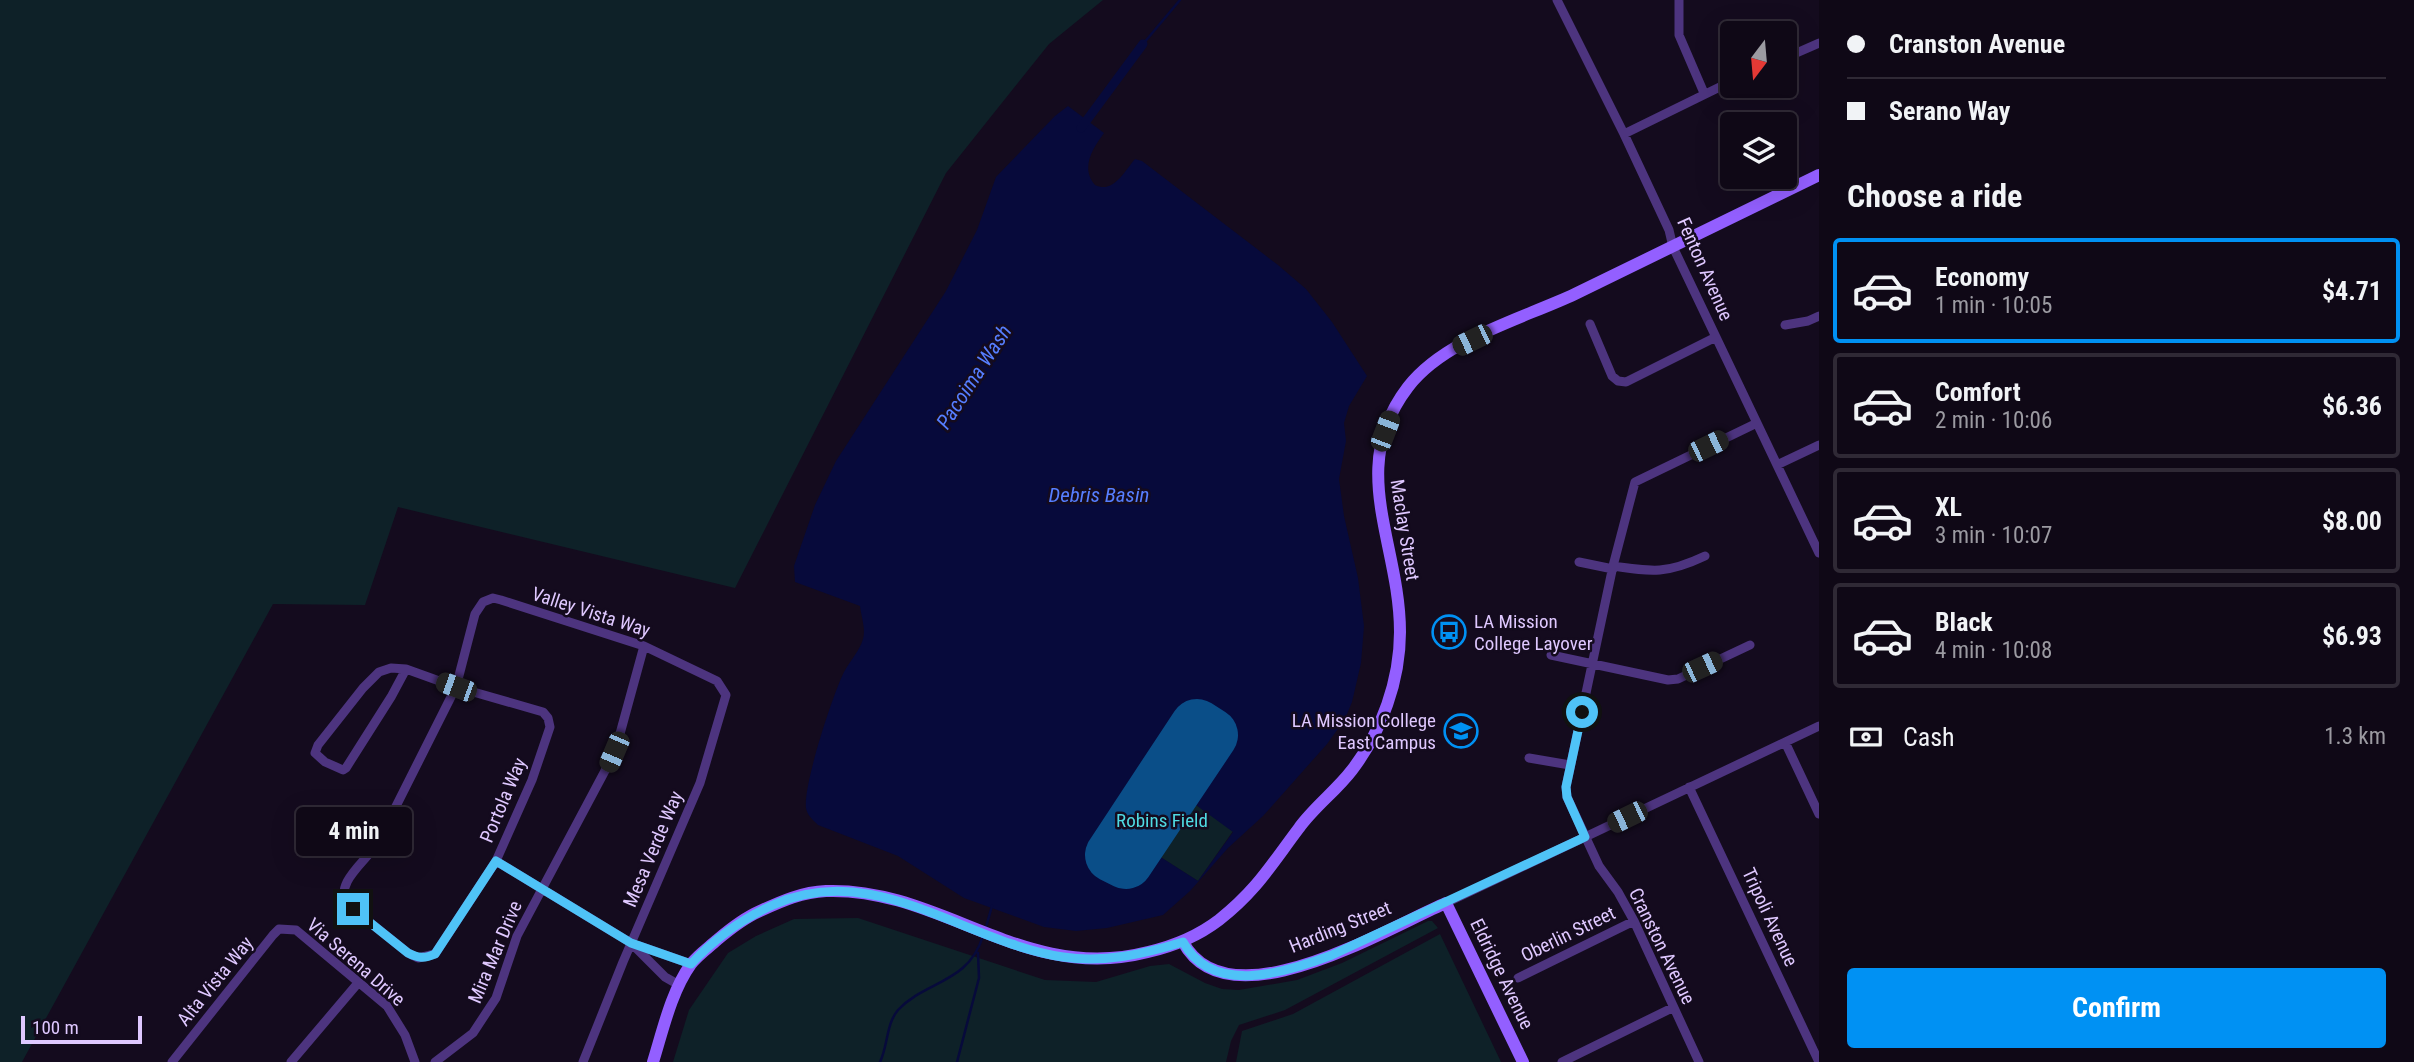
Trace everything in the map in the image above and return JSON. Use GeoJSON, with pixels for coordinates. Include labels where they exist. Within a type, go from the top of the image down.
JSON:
{"type":"FeatureCollection","features":[{"type":"Feature","properties":{"kind":"street","name":"Fenton Avenue"},"geometry":{"type":"LineString","coordinates":[[1557,0],[1624,134],[1669,230],[1673,247],[1819,553]]}},
{"type":"Feature","properties":{"kind":"street"},"geometry":{"type":"LineString","coordinates":[[1679,0],[1679,35],[1704,93]]}},
{"type":"Feature","properties":{"kind":"street"},"geometry":{"type":"LineString","coordinates":[[1797,53],[1819,43]]}},
{"type":"Feature","properties":{"kind":"street"},"geometry":{"type":"LineString","coordinates":[[1624,134],[1720,86]]}},
{"type":"Feature","properties":{"kind":"street","name":"Maclay Street"},"geometry":{"type":"LineString","coordinates":[[1183,942],[1238,905],[1263,879],[1300,826],[1352,771],[1375,734],[1391,693],[1399,654],[1400,627],[1376,483],[1379,445],[1390,416],[1410,384],[1453,349],[1673,247],[1819,175]]}},
{"type":"Feature","properties":{"kind":"street"},"geometry":{"type":"LineString","coordinates":[[1785,325],[1819,316]]}},
{"type":"Feature","properties":{"kind":"street"},"geometry":{"type":"LineString","coordinates":[[1590,324],[1612,376],[1618,381],[1626,382],[1716,337]]}},
{"type":"Feature","properties":{"kind":"street","name":"Cranston Avenue"},"geometry":{"type":"LineString","coordinates":[[1699,1062],[1634,921],[1599,866],[1567,797],[1570,765],[1613,568],[1635,482],[1757,423]]}},
{"type":"Feature","properties":{"kind":"street"},"geometry":{"type":"LineString","coordinates":[[1777,465],[1819,445]]}},
{"type":"Feature","properties":{"kind":"street"},"geometry":{"type":"LineString","coordinates":[[1579,562],[1653,572],[1670,570],[1704,556]]}},
{"type":"Feature","properties":{"kind":"street","name":"Valley Vista Way"},"geometry":{"type":"LineString","coordinates":[[456,687],[475,614],[483,602],[493,598],[644,646],[717,681],[722,686]]}},
{"type":"Feature","properties":{"kind":"street"},"geometry":{"type":"LineString","coordinates":[[1551,655],[1658,679],[1678,679],[1750,645]]}},
{"type":"Feature","properties":{"kind":"street","name":"Mira Mar Drive"},"geometry":{"type":"LineString","coordinates":[[435,1062],[473,1033],[488,1014],[517,936],[614,752],[644,646]]}},
{"type":"Feature","properties":{"kind":"street"},"geometry":{"type":"LineString","coordinates":[[406,669],[346,768],[343,770],[325,762],[315,753],[318,745],[348,707],[379,672],[391,668],[406,669],[456,687]]}},
{"type":"Feature","properties":{"kind":"street","name":"Mesa Verde Way"},"geometry":{"type":"LineString","coordinates":[[583,1062],[700,783],[725,702],[726,695],[722,686]]}},
{"type":"Feature","properties":{"kind":"street","name":"Portola Way"},"geometry":{"type":"LineString","coordinates":[[456,687],[542,712],[548,718],[550,727],[532,780],[496,861],[435,954],[418,958],[347,904],[343,890],[348,878],[377,842],[456,687]]}},
{"type":"Feature","properties":{"kind":"street","name":"Harding Street"},"geometry":{"type":"LineString","coordinates":[[1183,942],[1192,956],[1217,972],[1232,976],[1250,976],[1312,962],[1446,903],[1819,726]]}},
{"type":"Feature","properties":{"kind":"street"},"geometry":{"type":"LineString","coordinates":[[1785,742],[1819,814]]}},
{"type":"Feature","properties":{"kind":"street"},"geometry":{"type":"LineString","coordinates":[[1529,758],[1570,765]]}},
{"type":"Feature","properties":{"kind":"street","name":"Tripoli Avenue"},"geometry":{"type":"LineString","coordinates":[[1689,787],[1819,1062]]}},
{"type":"Feature","properties":{"kind":"street"},"geometry":{"type":"LineString","coordinates":[[496,861],[631,943],[691,964]]}},
{"type":"Feature","properties":{"kind":"street"},"geometry":{"type":"LineString","coordinates":[[653,1062],[679,985],[691,964],[724,934],[751,915],[792,897],[822,891],[852,891],[882,896],[1037,952],[1088,959],[1134,956],[1183,942]]}},
{"type":"Feature","properties":{"kind":"street","name":"Eldridge Avenue"},"geometry":{"type":"LineString","coordinates":[[1446,903],[1522,1062]]}},
{"type":"Feature","properties":{"kind":"street","name":"Oberlin Street"},"geometry":{"type":"LineString","coordinates":[[1518,978],[1634,921]]}},
{"type":"Feature","properties":{"kind":"street","name":"Alta Vista Way"},"geometry":{"type":"LineString","coordinates":[[172,1062],[273,935],[279,929],[288,929]]}},
{"type":"Feature","properties":{"kind":"street","name":"Via Serena Drive"},"geometry":{"type":"LineString","coordinates":[[288,929],[296,930],[387,1006],[405,1035],[415,1062]]}},
{"type":"Feature","properties":{"kind":"street"},"geometry":{"type":"LineString","coordinates":[[631,943],[665,978],[679,985]]}},
{"type":"Feature","properties":{"kind":"street"},"geometry":{"type":"LineString","coordinates":[[292,1062],[358,983]]}},
{"type":"Feature","properties":{"kind":"street"},"geometry":{"type":"LineString","coordinates":[[1562,1062],[1672,1008]]}},
{"type":"Feature","properties":{"kind":"green space"},"geometry":{"type":"Polygon","coordinates":[[[0,0],[1103,0],[1049,44],[946,173],[735,588],[398,507],[365,605],[273,604],[22,1062],[0,1062],[0,0]]]}},
{"type":"Feature","properties":{"kind":"green space","name":"Robins Field"},"geometry":{"type":"Polygon","coordinates":[[[1193,717],[1225,740],[1185,797],[1233,831],[1198,881],[1146,848],[1128,872],[1100,854],[1193,717]]]}},
{"type":"Feature","properties":{"kind":"green space"},"geometry":{"type":"Polygon","coordinates":[[[858,918],[1045,980],[1096,982],[1150,966],[1169,964],[1205,983],[1222,989],[1239,990],[1297,980],[1342,963],[1428,921],[1432,921],[1438,928],[1285,1010],[1239,1025],[1231,1041],[1226,1062],[673,1062],[689,1010],[728,953],[756,936],[794,919],[858,918]]]}},
{"type":"Feature","properties":{"kind":"green space"},"geometry":{"type":"Polygon","coordinates":[[[1440,934],[1501,1062],[1236,1062],[1242,1031],[1293,1014],[1440,934]]]}},
{"type":"Feature","properties":{"kind":"water","name":"Debris Basin"},"geometry":{"type":"Polygon","coordinates":[[[1068,106],[1104,133],[1092,152],[1088,165],[1095,185],[1107,187],[1113,184],[1135,159],[1142,161],[1278,265],[1306,289],[1332,322],[1367,376],[1349,406],[1344,423],[1346,441],[1339,479],[1358,578],[1364,626],[1361,663],[1345,719],[1327,744],[1263,816],[1228,848],[1190,891],[1163,915],[1107,928],[1076,931],[1044,927],[964,898],[898,856],[818,825],[810,817],[806,808],[806,796],[826,719],[844,672],[860,647],[864,631],[860,606],[795,582],[794,566],[815,505],[836,461],[946,291],[977,230],[996,177],[1068,106]],[[1192,717],[1100,854],[1128,871],[1145,847],[1198,881],[1233,832],[1185,797],[1225,740],[1192,717]]]}},
{"type":"Feature","properties":{"kind":"waterway","name":"Pacoima Wash"},"geometry":{"type":"LineString","coordinates":[[1143,44],[1180,0]]}},
{"type":"Feature","properties":{"kind":"waterway","name":"Pacoima Wash"},"geometry":{"type":"LineString","coordinates":[[1081,128],[1143,44]]}},
{"type":"Feature","properties":{"kind":"waterway","name":"Pacoima Wash"},"geometry":{"type":"LineString","coordinates":[[986,927],[992,906]]}},
{"type":"Feature","properties":{"kind":"waterway","name":"Pacoima Wash"},"geometry":{"type":"LineString","coordinates":[[880,1062],[891,1022],[898,1010],[909,1000],[957,973],[976,952],[983,936]]}},
{"type":"Feature","properties":{"kind":"waterway"},"geometry":{"type":"LineString","coordinates":[[957,1062],[979,978],[978,953]]}},
{"type":"Feature","properties":{"kind":"runway"},"geometry":{"type":"LineString","coordinates":[[1197,726],[1211,735],[1126,862],[1112,855],[1197,726]]}},
{"type":"Feature","properties":{"kind":"place","name":"LA Mission College Layover"},"geometry":{"type":"Point","coordinates":[1449,632]}},
{"type":"Feature","properties":{"kind":"place","name":"LA Mission College East Campus"},"geometry":{"type":"Point","coordinates":[1461,731]}},
{"type":"Feature","properties":{"kind":"route"},"geometry":{"type":"LineString","coordinates":[[353,909],[408,953],[418,958],[427,957],[435,954],[496,861],[631,943],[691,964],[724,934],[751,915],[792,897],[822,891],[852,891],[903,902],[1037,952],[1088,959],[1112,958],[1134,956],[1183,942],[1192,956],[1217,972],[1232,976],[1250,976],[1302,966],[1332,955],[1585,837],[1567,797],[1566,787],[1582,712]]}}]}
